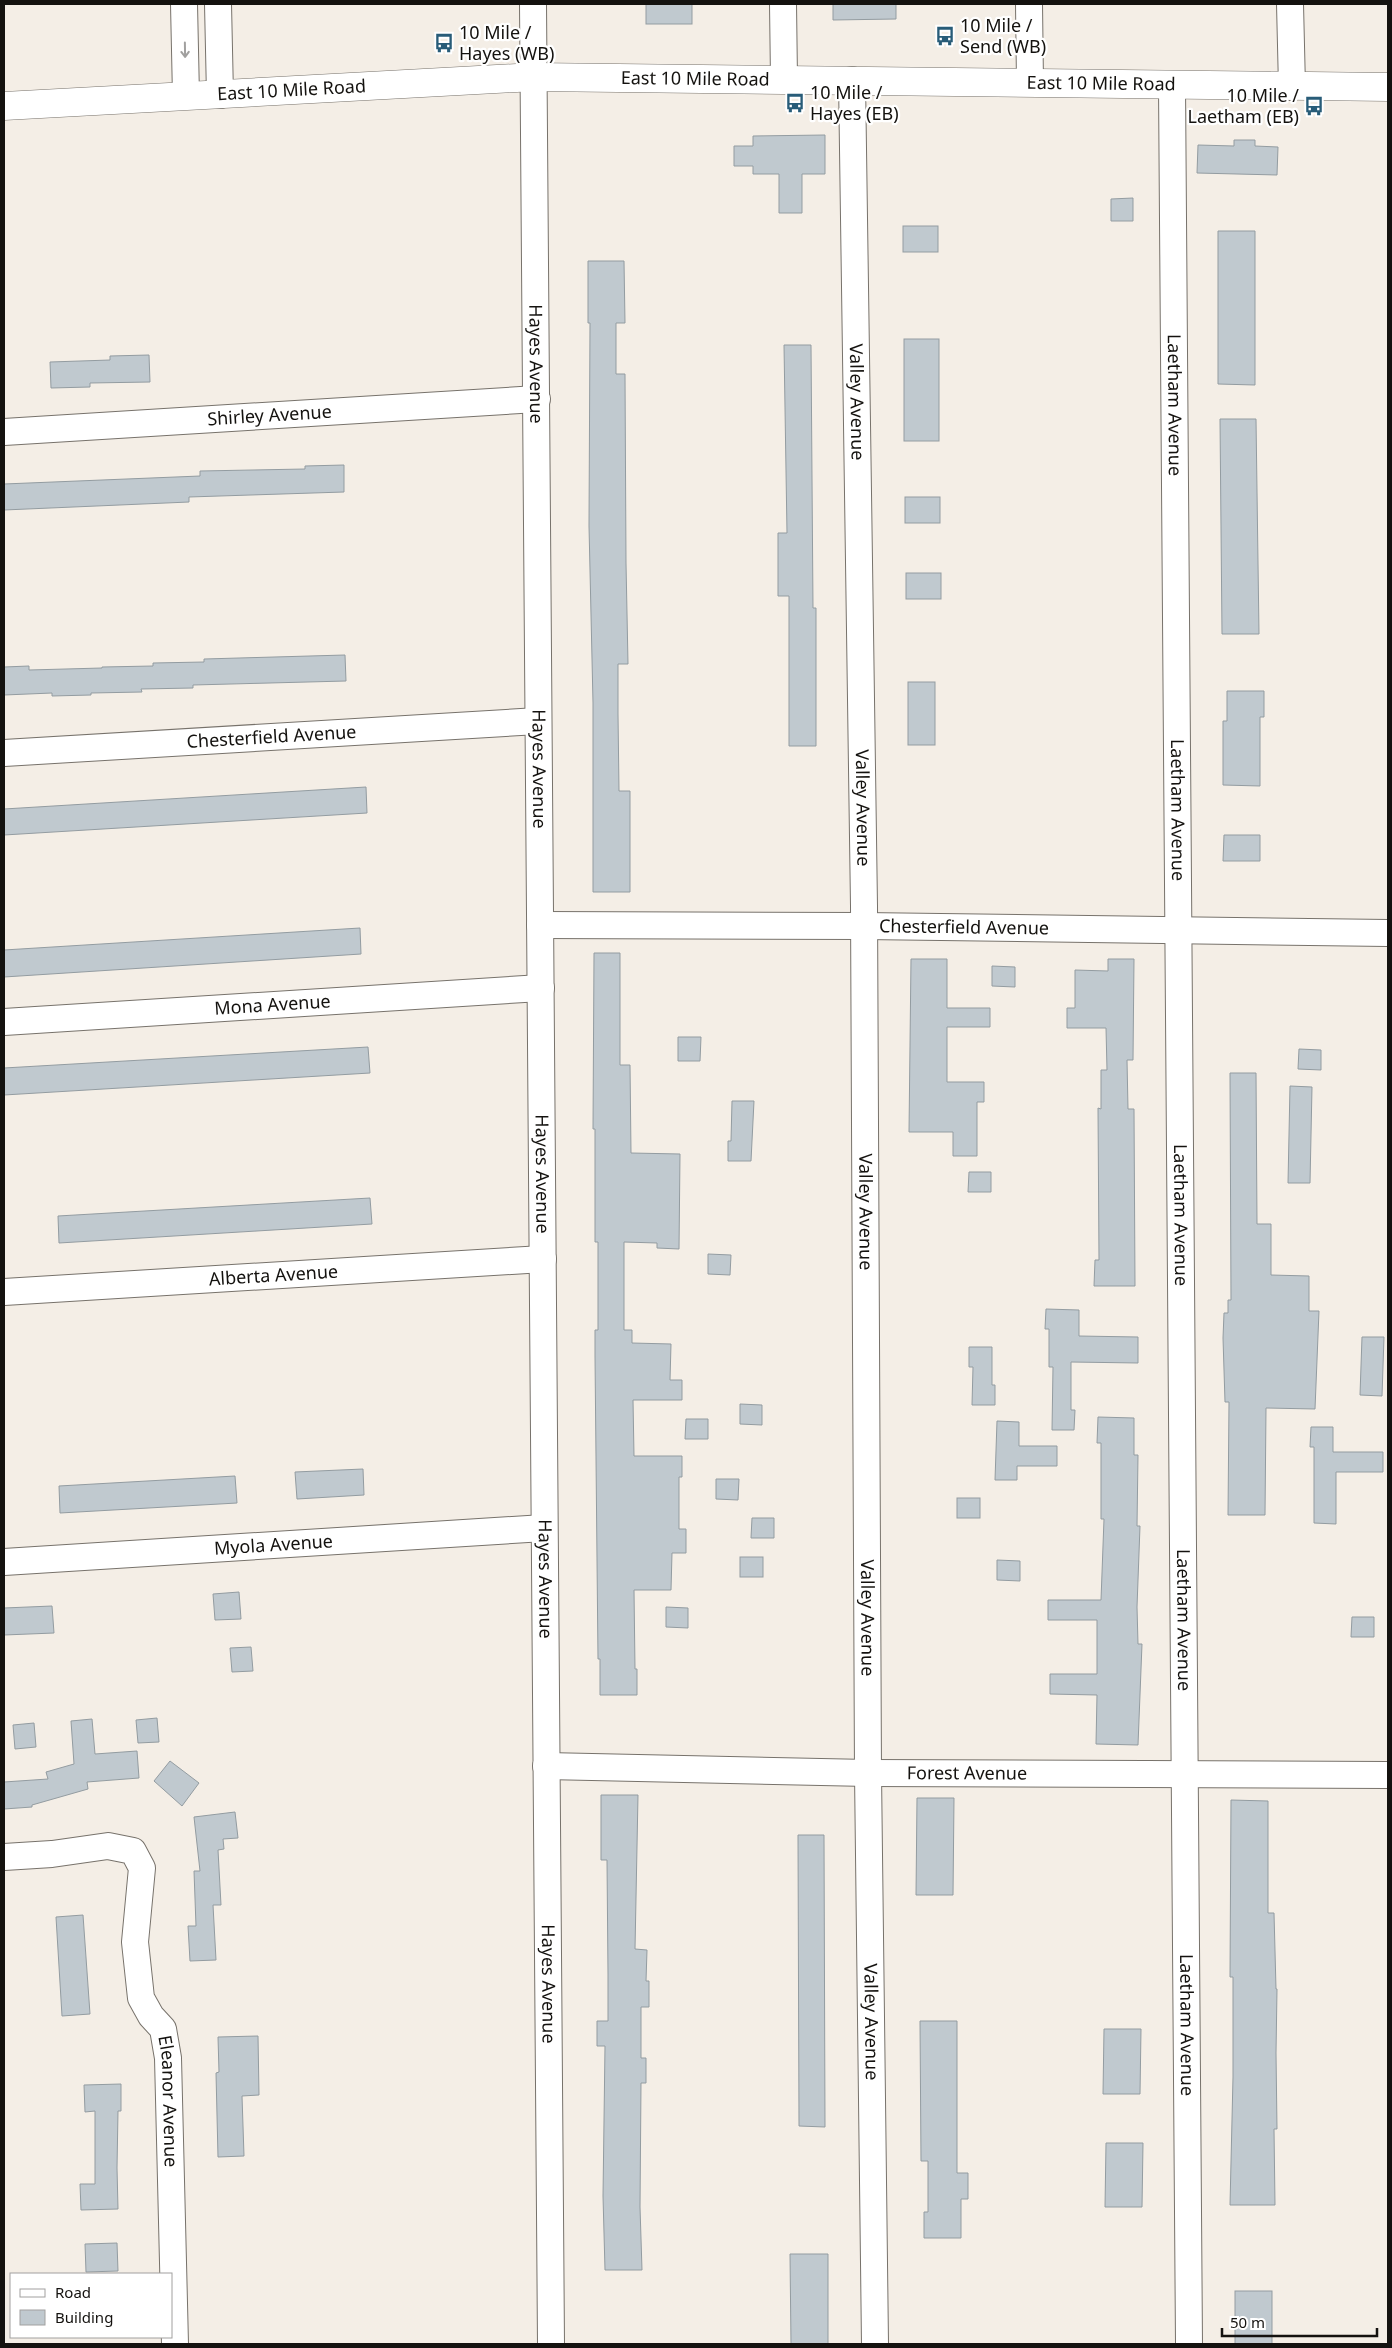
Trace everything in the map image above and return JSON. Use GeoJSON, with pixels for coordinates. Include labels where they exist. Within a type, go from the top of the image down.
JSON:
{"type":"FeatureCollection","features":[{"type":"Feature","properties":{"kind":"main road","name":"East 10 Mile Road"},"geometry":{"type":"LineString","coordinates":[[4,106],[534,77],[784,79],[1172,86],[1388,87]]}},
{"type":"Feature","properties":{"kind":"street"},"geometry":{"type":"LineString","coordinates":[[184,4],[186,96]]}},
{"type":"Feature","properties":{"kind":"street"},"geometry":{"type":"LineString","coordinates":[[218,4],[220,95]]}},
{"type":"Feature","properties":{"kind":"street","name":"Hayes Avenue"},"geometry":{"type":"LineString","coordinates":[[533,4],[550,2344]]}},
{"type":"Feature","properties":{"kind":"street"},"geometry":{"type":"LineString","coordinates":[[783,4],[784,79]]}},
{"type":"Feature","properties":{"kind":"street"},"geometry":{"type":"LineString","coordinates":[[1029,4],[1030,83]]}},
{"type":"Feature","properties":{"kind":"street"},"geometry":{"type":"LineString","coordinates":[[1290,4],[1292,87]]}},
{"type":"Feature","properties":{"kind":"street","name":"Valley Avenue"},"geometry":{"type":"LineString","coordinates":[[852,80],[864,926],[868,1773],[875,2344]]}},
{"type":"Feature","properties":{"kind":"street","name":"Laetham Avenue"},"geometry":{"type":"LineString","coordinates":[[1172,86],[1189,2344]]}},
{"type":"Feature","properties":{"kind":"street","name":"Shirley Avenue"},"geometry":{"type":"LineString","coordinates":[[4,432],[537,399]]}},
{"type":"Feature","properties":{"kind":"street","name":"Chesterfield Avenue"},"geometry":{"type":"LineString","coordinates":[[4,753],[538,721]]}},
{"type":"Feature","properties":{"kind":"street","name":"Chesterfield Avenue"},"geometry":{"type":"LineString","coordinates":[[540,925],[864,926],[1388,933]]}},
{"type":"Feature","properties":{"kind":"street","name":"Mona Avenue"},"geometry":{"type":"LineString","coordinates":[[4,1022],[541,988]]}},
{"type":"Feature","properties":{"kind":"street","name":"Alberta Avenue"},"geometry":{"type":"LineString","coordinates":[[4,1292],[543,1259]]}},
{"type":"Feature","properties":{"kind":"street","name":"Myola Avenue"},"geometry":{"type":"LineString","coordinates":[[4,1562],[544,1528]]}},
{"type":"Feature","properties":{"kind":"street","name":"Forest Avenue"},"geometry":{"type":"LineString","coordinates":[[546,1766],[868,1773],[1388,1775]]}},
{"type":"Feature","properties":{"kind":"street","name":"Eleanor Avenue"},"geometry":{"type":"LineString","coordinates":[[4,1857],[52,1854],[108,1846],[133,1851],[142,1868],[135,1942],[137,1973],[141,1998],[151,2016],[163,2029],[168,2058],[175,2344]]}},
{"type":"Feature","properties":{"kind":"building"},"geometry":{"type":"Polygon","coordinates":[[[646,4],[692,4],[692,24],[646,24],[646,4]]]}},
{"type":"Feature","properties":{"kind":"building"},"geometry":{"type":"Polygon","coordinates":[[[833,4],[896,4],[896,19],[833,20],[833,4]]]}},
{"type":"Feature","properties":{"kind":"building"},"geometry":{"type":"Polygon","coordinates":[[[825,135],[825,174],[802,174],[802,213],[779,213],[779,174],[753,174],[753,166],[734,166],[734,146],[753,146],[753,136],[825,135]]]}},
{"type":"Feature","properties":{"kind":"building"},"geometry":{"type":"Polygon","coordinates":[[[1234,140],[1255,140],[1255,146],[1278,147],[1277,175],[1197,173],[1198,145],[1234,146],[1234,140]]]}},
{"type":"Feature","properties":{"kind":"building"},"geometry":{"type":"Polygon","coordinates":[[[1133,198],[1133,221],[1111,221],[1111,199],[1133,198]]]}},
{"type":"Feature","properties":{"kind":"building"},"geometry":{"type":"Polygon","coordinates":[[[903,226],[938,226],[938,252],[903,252],[903,226]]]}},
{"type":"Feature","properties":{"kind":"building"},"geometry":{"type":"Polygon","coordinates":[[[1218,231],[1255,231],[1255,385],[1218,384],[1218,231]]]}},
{"type":"Feature","properties":{"kind":"building"},"geometry":{"type":"Polygon","coordinates":[[[588,261],[624,261],[625,323],[616,323],[616,374],[625,374],[628,664],[618,664],[618,714],[619,791],[630,791],[630,892],[593,892],[593,703],[589,526],[590,323],[588,323],[588,261]]]}},
{"type":"Feature","properties":{"kind":"building"},"geometry":{"type":"Polygon","coordinates":[[[904,339],[939,339],[939,441],[904,441],[904,339]]]}},
{"type":"Feature","properties":{"kind":"building"},"geometry":{"type":"Polygon","coordinates":[[[784,345],[811,345],[813,608],[816,608],[816,746],[789,746],[789,596],[778,596],[778,533],[787,533],[784,345]]]}},
{"type":"Feature","properties":{"kind":"building"},"geometry":{"type":"Polygon","coordinates":[[[149,355],[150,382],[90,383],[90,387],[51,388],[50,362],[110,360],[110,356],[149,355]]]}},
{"type":"Feature","properties":{"kind":"building"},"geometry":{"type":"Polygon","coordinates":[[[1220,419],[1256,419],[1259,634],[1222,634],[1220,419]]]}},
{"type":"Feature","properties":{"kind":"building"},"geometry":{"type":"Polygon","coordinates":[[[344,465],[344,492],[189,497],[189,502],[4,510],[4,484],[200,476],[200,471],[305,469],[305,466],[344,465]]]}},
{"type":"Feature","properties":{"kind":"building"},"geometry":{"type":"Polygon","coordinates":[[[905,497],[940,497],[940,523],[905,523],[905,497]]]}},
{"type":"Feature","properties":{"kind":"building"},"geometry":{"type":"Polygon","coordinates":[[[906,573],[941,573],[941,599],[906,599],[906,573]]]}},
{"type":"Feature","properties":{"kind":"building"},"geometry":{"type":"Polygon","coordinates":[[[345,655],[346,681],[193,685],[193,688],[141,689],[142,692],[91,693],[91,695],[52,696],[52,693],[4,695],[4,667],[29,666],[29,670],[102,668],[153,666],[153,663],[204,662],[204,659],[345,655]]]}},
{"type":"Feature","properties":{"kind":"building"},"geometry":{"type":"Polygon","coordinates":[[[908,682],[935,682],[935,745],[908,745],[908,682]]]}},
{"type":"Feature","properties":{"kind":"building"},"geometry":{"type":"Polygon","coordinates":[[[1227,691],[1264,691],[1264,717],[1260,717],[1260,786],[1223,785],[1223,721],[1227,721],[1227,691]]]}},
{"type":"Feature","properties":{"kind":"building"},"geometry":{"type":"Polygon","coordinates":[[[366,787],[367,813],[4,835],[4,809],[366,787]]]}},
{"type":"Feature","properties":{"kind":"building"},"geometry":{"type":"Polygon","coordinates":[[[1224,835],[1260,835],[1260,861],[1223,861],[1224,835]]]}},
{"type":"Feature","properties":{"kind":"building"},"geometry":{"type":"Polygon","coordinates":[[[360,928],[361,954],[4,977],[4,950],[360,928]]]}},
{"type":"Feature","properties":{"kind":"building"},"geometry":{"type":"Polygon","coordinates":[[[594,953],[620,953],[620,1065],[630,1065],[631,1153],[680,1154],[679,1249],[657,1248],[657,1243],[624,1242],[624,1330],[632,1330],[632,1343],[671,1344],[670,1380],[682,1380],[682,1400],[633,1400],[634,1456],[682,1456],[682,1477],[679,1477],[679,1529],[686,1529],[686,1553],[672,1553],[671,1590],[634,1590],[637,1695],[600,1695],[595,1356],[595,1330],[598,1330],[598,1242],[595,1242],[595,1129],[593,1129],[594,953]]]}},
{"type":"Feature","properties":{"kind":"building"},"geometry":{"type":"Polygon","coordinates":[[[911,959],[947,959],[947,1008],[990,1008],[990,1027],[947,1027],[947,1082],[984,1082],[984,1102],[977,1102],[977,1156],[953,1156],[953,1132],[909,1132],[911,959]]]}},
{"type":"Feature","properties":{"kind":"building"},"geometry":{"type":"Polygon","coordinates":[[[1108,959],[1134,959],[1133,1060],[1127,1060],[1128,1109],[1134,1109],[1135,1286],[1094,1286],[1095,1260],[1099,1260],[1098,1108],[1101,1109],[1101,1070],[1107,1070],[1106,1028],[1067,1028],[1067,1008],[1075,1008],[1075,970],[1108,971],[1108,959]]]}},
{"type":"Feature","properties":{"kind":"building"},"geometry":{"type":"Polygon","coordinates":[[[992,966],[1015,967],[1015,987],[992,986],[992,966]]]}},
{"type":"Feature","properties":{"kind":"building"},"geometry":{"type":"Polygon","coordinates":[[[678,1037],[701,1037],[700,1061],[678,1061],[678,1037]]]}},
{"type":"Feature","properties":{"kind":"building"},"geometry":{"type":"Polygon","coordinates":[[[368,1047],[370,1073],[4,1095],[4,1068],[368,1047]]]}},
{"type":"Feature","properties":{"kind":"building"},"geometry":{"type":"Polygon","coordinates":[[[1299,1049],[1321,1050],[1321,1070],[1298,1069],[1299,1049]]]}},
{"type":"Feature","properties":{"kind":"building"},"geometry":{"type":"Polygon","coordinates":[[[1230,1073],[1256,1073],[1257,1224],[1271,1224],[1271,1275],[1309,1276],[1309,1311],[1319,1311],[1315,1409],[1266,1408],[1265,1515],[1228,1515],[1229,1402],[1225,1402],[1223,1338],[1224,1313],[1228,1313],[1228,1300],[1231,1300],[1230,1073]]]}},
{"type":"Feature","properties":{"kind":"building"},"geometry":{"type":"Polygon","coordinates":[[[1290,1086],[1312,1087],[1310,1183],[1288,1183],[1290,1086]]]}},
{"type":"Feature","properties":{"kind":"building"},"geometry":{"type":"Polygon","coordinates":[[[732,1101],[754,1101],[751,1161],[728,1161],[728,1141],[731,1141],[732,1101]]]}},
{"type":"Feature","properties":{"kind":"building"},"geometry":{"type":"Polygon","coordinates":[[[969,1172],[991,1172],[991,1192],[968,1192],[969,1172]]]}},
{"type":"Feature","properties":{"kind":"building"},"geometry":{"type":"Polygon","coordinates":[[[370,1198],[372,1224],[59,1243],[58,1216],[370,1198]]]}},
{"type":"Feature","properties":{"kind":"building"},"geometry":{"type":"Polygon","coordinates":[[[708,1254],[731,1255],[730,1275],[708,1274],[708,1254]]]}},
{"type":"Feature","properties":{"kind":"building"},"geometry":{"type":"Polygon","coordinates":[[[1046,1309],[1079,1310],[1079,1336],[1138,1337],[1138,1363],[1071,1362],[1071,1410],[1075,1410],[1074,1430],[1052,1430],[1053,1367],[1049,1367],[1049,1329],[1045,1329],[1046,1309]]]}},
{"type":"Feature","properties":{"kind":"building"},"geometry":{"type":"Polygon","coordinates":[[[1362,1337],[1384,1337],[1382,1396],[1360,1395],[1362,1337]]]}},
{"type":"Feature","properties":{"kind":"building"},"geometry":{"type":"Polygon","coordinates":[[[969,1347],[992,1347],[992,1385],[995,1385],[995,1405],[972,1405],[973,1367],[969,1367],[969,1347]]]}},
{"type":"Feature","properties":{"kind":"building"},"geometry":{"type":"Polygon","coordinates":[[[740,1404],[762,1405],[762,1425],[740,1424],[740,1404]]]}},
{"type":"Feature","properties":{"kind":"building"},"geometry":{"type":"Polygon","coordinates":[[[1098,1417],[1134,1418],[1134,1455],[1138,1455],[1137,1526],[1140,1526],[1137,1607],[1138,1644],[1142,1644],[1138,1745],[1096,1744],[1097,1695],[1050,1694],[1050,1674],[1097,1674],[1097,1620],[1048,1620],[1048,1600],[1101,1600],[1104,1519],[1101,1519],[1101,1443],[1097,1443],[1098,1417]]]}},
{"type":"Feature","properties":{"kind":"building"},"geometry":{"type":"Polygon","coordinates":[[[686,1419],[708,1419],[708,1439],[685,1439],[686,1419]]]}},
{"type":"Feature","properties":{"kind":"building"},"geometry":{"type":"Polygon","coordinates":[[[997,1421],[1019,1422],[1019,1446],[1057,1446],[1057,1466],[1017,1466],[1017,1480],[995,1480],[997,1421]]]}},
{"type":"Feature","properties":{"kind":"building"},"geometry":{"type":"Polygon","coordinates":[[[1311,1427],[1333,1427],[1333,1452],[1383,1452],[1383,1472],[1336,1472],[1336,1524],[1314,1523],[1314,1447],[1310,1447],[1311,1427]]]}},
{"type":"Feature","properties":{"kind":"building"},"geometry":{"type":"Polygon","coordinates":[[[363,1469],[364,1495],[297,1499],[295,1472],[363,1469]]]}},
{"type":"Feature","properties":{"kind":"building"},"geometry":{"type":"Polygon","coordinates":[[[235,1476],[237,1503],[60,1513],[59,1486],[235,1476]]]}},
{"type":"Feature","properties":{"kind":"building"},"geometry":{"type":"Polygon","coordinates":[[[716,1479],[739,1479],[738,1500],[716,1499],[716,1479]]]}},
{"type":"Feature","properties":{"kind":"building"},"geometry":{"type":"Polygon","coordinates":[[[957,1498],[980,1498],[980,1518],[957,1518],[957,1498]]]}},
{"type":"Feature","properties":{"kind":"building"},"geometry":{"type":"Polygon","coordinates":[[[752,1518],[774,1518],[774,1538],[751,1538],[752,1518]]]}},
{"type":"Feature","properties":{"kind":"building"},"geometry":{"type":"Polygon","coordinates":[[[740,1557],[763,1557],[763,1577],[740,1577],[740,1557]]]}},
{"type":"Feature","properties":{"kind":"building"},"geometry":{"type":"Polygon","coordinates":[[[997,1560],[1020,1561],[1020,1581],[997,1580],[997,1560]]]}},
{"type":"Feature","properties":{"kind":"building"},"geometry":{"type":"Polygon","coordinates":[[[239,1592],[241,1619],[215,1620],[213,1594],[239,1592]]]}},
{"type":"Feature","properties":{"kind":"building"},"geometry":{"type":"Polygon","coordinates":[[[52,1606],[54,1633],[4,1635],[4,1608],[52,1606]]]}},
{"type":"Feature","properties":{"kind":"building"},"geometry":{"type":"Polygon","coordinates":[[[666,1607],[688,1608],[688,1628],[666,1627],[666,1607]]]}},
{"type":"Feature","properties":{"kind":"building"},"geometry":{"type":"Polygon","coordinates":[[[1352,1617],[1374,1617],[1374,1637],[1351,1637],[1352,1617]]]}},
{"type":"Feature","properties":{"kind":"building"},"geometry":{"type":"Polygon","coordinates":[[[251,1647],[253,1671],[232,1672],[230,1648],[251,1647]]]}},
{"type":"Feature","properties":{"kind":"building"},"geometry":{"type":"Polygon","coordinates":[[[157,1718],[159,1742],[138,1743],[136,1720],[157,1718]]]}},
{"type":"Feature","properties":{"kind":"building"},"geometry":{"type":"Polygon","coordinates":[[[92,1719],[95,1754],[137,1751],[139,1778],[87,1782],[88,1789],[32,1805],[32,1807],[4,1809],[4,1782],[48,1779],[46,1772],[74,1764],[71,1721],[92,1719]]]}},
{"type":"Feature","properties":{"kind":"building"},"geometry":{"type":"Polygon","coordinates":[[[34,1723],[36,1747],[15,1749],[13,1725],[34,1723]]]}},
{"type":"Feature","properties":{"kind":"building"},"geometry":{"type":"Polygon","coordinates":[[[170,1761],[199,1783],[182,1806],[154,1781],[170,1761]]]}},
{"type":"Feature","properties":{"kind":"building"},"geometry":{"type":"Polygon","coordinates":[[[601,1795],[638,1795],[635,1949],[647,1950],[646,1981],[649,1981],[649,2007],[641,2007],[641,2058],[646,2058],[646,2083],[641,2083],[640,2207],[642,2270],[605,2270],[603,2196],[605,2046],[597,2046],[597,2021],[608,2021],[607,1860],[601,1860],[601,1795]]]}},
{"type":"Feature","properties":{"kind":"building"},"geometry":{"type":"Polygon","coordinates":[[[917,1798],[954,1798],[953,1895],[916,1895],[917,1798]]]}},
{"type":"Feature","properties":{"kind":"building"},"geometry":{"type":"Polygon","coordinates":[[[1231,1800],[1268,1801],[1268,1913],[1274,1913],[1277,1989],[1277,2129],[1274,2129],[1275,2205],[1230,2205],[1233,2077],[1233,1977],[1230,1977],[1231,1800]]]}},
{"type":"Feature","properties":{"kind":"building"},"geometry":{"type":"Polygon","coordinates":[[[235,1812],[238,1838],[223,1839],[224,1849],[218,1850],[221,1905],[213,1905],[216,1960],[190,1961],[188,1926],[196,1926],[194,1871],[200,1871],[194,1817],[235,1812]]]}},
{"type":"Feature","properties":{"kind":"building"},"geometry":{"type":"Polygon","coordinates":[[[798,1835],[824,1835],[825,2127],[799,2126],[798,1835]]]}},
{"type":"Feature","properties":{"kind":"building"},"geometry":{"type":"Polygon","coordinates":[[[83,1915],[90,2014],[62,2016],[56,1917],[83,1915]]]}},
{"type":"Feature","properties":{"kind":"building"},"geometry":{"type":"Polygon","coordinates":[[[920,2021],[957,2021],[957,2173],[968,2173],[968,2199],[961,2199],[961,2238],[924,2238],[924,2212],[928,2212],[928,2161],[921,2161],[920,2021]]]}},
{"type":"Feature","properties":{"kind":"building"},"geometry":{"type":"Polygon","coordinates":[[[1104,2029],[1141,2029],[1140,2094],[1103,2094],[1104,2029]]]}},
{"type":"Feature","properties":{"kind":"building"},"geometry":{"type":"Polygon","coordinates":[[[258,2036],[259,2095],[242,2096],[244,2156],[218,2157],[216,2073],[219,2072],[218,2037],[258,2036]]]}},
{"type":"Feature","properties":{"kind":"building"},"geometry":{"type":"Polygon","coordinates":[[[121,2084],[121,2111],[118,2111],[118,2209],[81,2210],[80,2184],[95,2184],[95,2111],[85,2112],[84,2085],[121,2084]]]}},
{"type":"Feature","properties":{"kind":"building"},"geometry":{"type":"Polygon","coordinates":[[[1106,2143],[1143,2143],[1142,2207],[1105,2207],[1106,2143]]]}},
{"type":"Feature","properties":{"kind":"building"},"geometry":{"type":"Polygon","coordinates":[[[117,2243],[118,2271],[86,2272],[85,2244],[117,2243]]]}},
{"type":"Feature","properties":{"kind":"building"},"geometry":{"type":"Polygon","coordinates":[[[790,2254],[828,2254],[828,2344],[791,2344],[790,2254]]]}},
{"type":"Feature","properties":{"kind":"building"},"geometry":{"type":"Polygon","coordinates":[[[1235,2291],[1272,2291],[1272,2344],[1235,2344],[1235,2291]]]}},
{"type":"Feature","properties":{"kind":"place","name":"10 Mile / Send (WB)"},"geometry":{"type":"Point","coordinates":[945,36]}},
{"type":"Feature","properties":{"kind":"place","name":"10 Mile / Hayes (WB)"},"geometry":{"type":"Point","coordinates":[444,43]}},
{"type":"Feature","properties":{"kind":"place","name":"10 Mile / Hayes (EB)"},"geometry":{"type":"Point","coordinates":[795,103]}},
{"type":"Feature","properties":{"kind":"place","name":"10 Mile / Laetham (EB)"},"geometry":{"type":"Point","coordinates":[1314,106]}}]}
